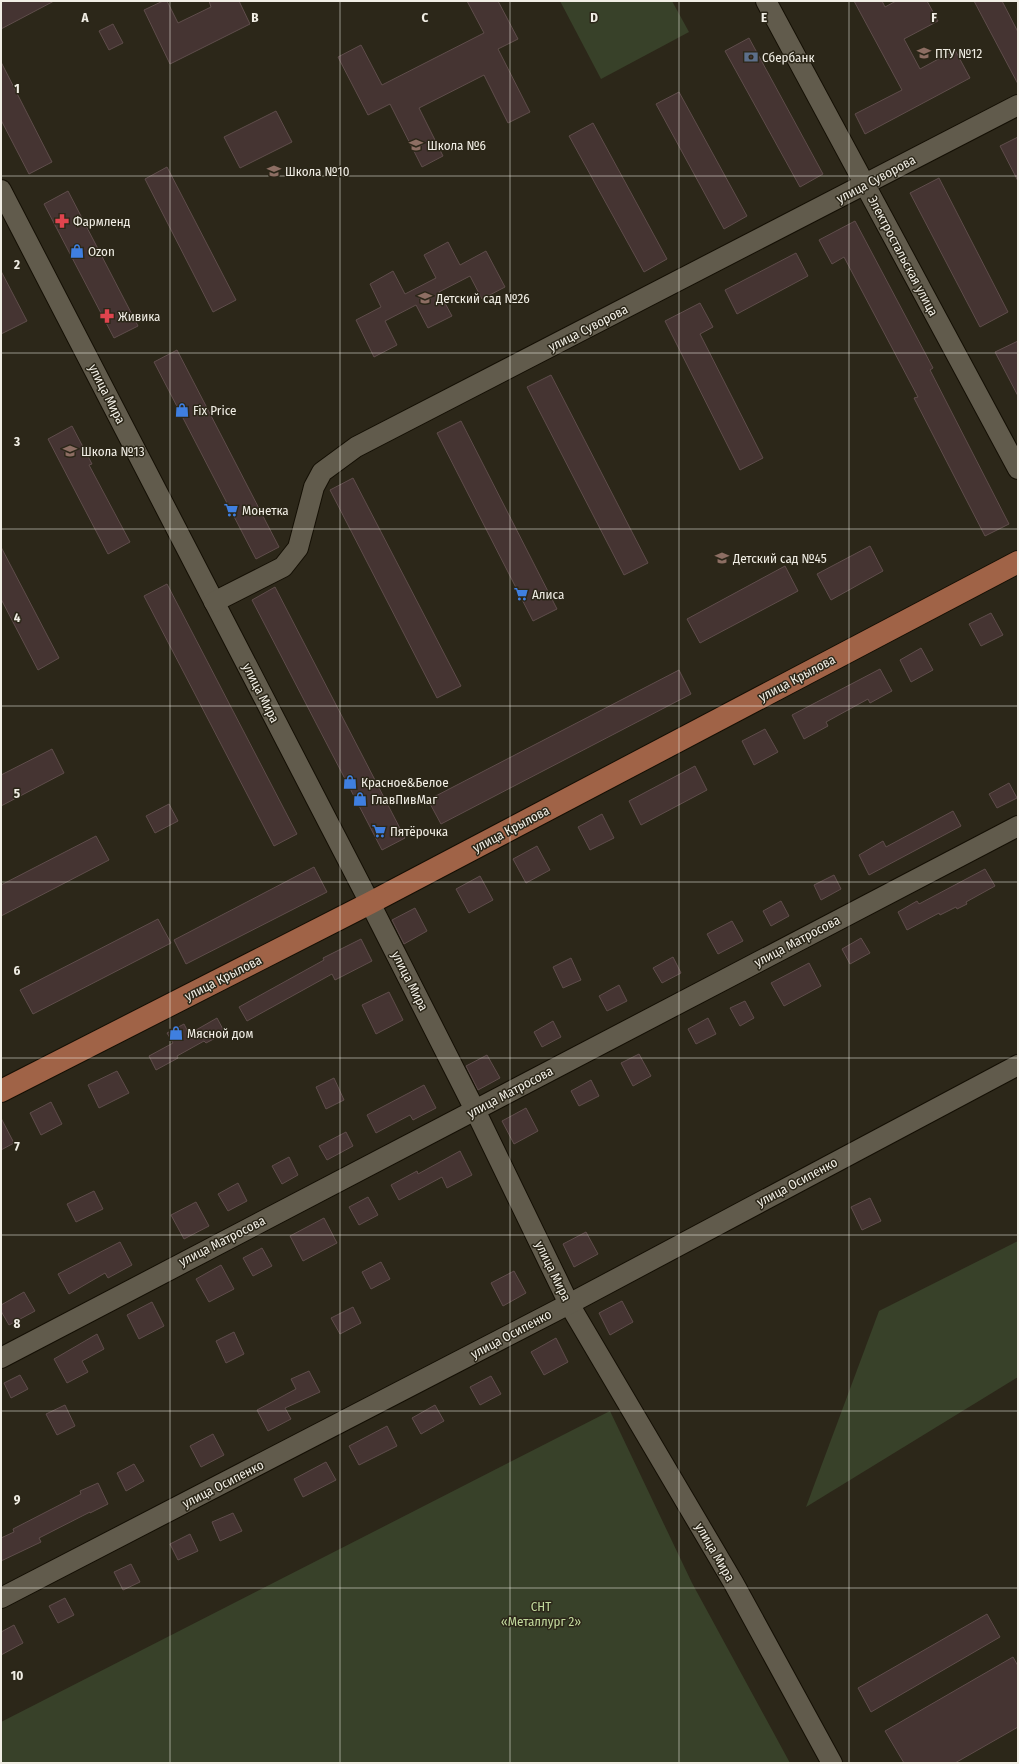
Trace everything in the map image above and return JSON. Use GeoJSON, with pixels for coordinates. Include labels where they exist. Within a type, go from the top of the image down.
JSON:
{"type":"FeatureCollection","features":[{"type":"Feature","properties":{"kind":"main road","name":"улица Крылова"},"geometry":{"type":"LineString","coordinates":[[1,1091],[370,903],[1018,562]]}},
{"type":"Feature","properties":{"kind":"street","name":"Электростальская улица"},"geometry":{"type":"LineString","coordinates":[[766,1],[1018,470]]}},
{"type":"Feature","properties":{"kind":"street","name":"улица Суворова"},"geometry":{"type":"LineString","coordinates":[[214,602],[283,567],[298,548],[314,487],[322,472],[356,447],[1018,105]]}},
{"type":"Feature","properties":{"kind":"street","name":"улица Мира"},"geometry":{"type":"LineString","coordinates":[[1,190],[370,903],[475,1110],[569,1304],[732,1582],[832,1763]]}},
{"type":"Feature","properties":{"kind":"street","name":"улица Матросова"},"geometry":{"type":"LineString","coordinates":[[1,1358],[1018,826]]}},
{"type":"Feature","properties":{"kind":"street","name":"улица Осипенко"},"geometry":{"type":"LineString","coordinates":[[1,1598],[569,1304],[1018,1065]]}},
{"type":"Feature","properties":{"kind":"green space"},"geometry":{"type":"Polygon","coordinates":[[[560,1],[672,1],[689,32],[601,79],[560,1]]]}},
{"type":"Feature","properties":{"kind":"green space"},"geometry":{"type":"Polygon","coordinates":[[[1018,1241],[1018,1377],[806,1507],[879,1311],[1018,1241]]]}},
{"type":"Feature","properties":{"kind":"green space","name":"СНТ «Металлург 2»"},"geometry":{"type":"Polygon","coordinates":[[[610,1411],[692,1583],[790,1763],[1,1763],[1,1722],[610,1411]]]}},
{"type":"Feature","properties":{"kind":"building"},"geometry":{"type":"Polygon","coordinates":[[[1,1],[54,1],[1,29],[1,1]]]}},
{"type":"Feature","properties":{"kind":"building"},"geometry":{"type":"Polygon","coordinates":[[[163,1],[167,1],[178,23],[211,7],[209,1],[239,1],[250,24],[170,64],[144,10],[163,1]]]}},
{"type":"Feature","properties":{"kind":"building"},"geometry":{"type":"Polygon","coordinates":[[[467,1],[498,1],[518,39],[498,49],[530,112],[508,123],[484,75],[419,108],[443,156],[422,167],[390,104],[368,115],[338,57],[361,45],[382,85],[484,33],[467,1]]]}},
{"type":"Feature","properties":{"kind":"building"},"geometry":{"type":"Polygon","coordinates":[[[854,1],[882,1],[885,7],[896,1],[927,1],[938,21],[904,39],[920,69],[955,50],[970,78],[865,134],[855,114],[902,90],[854,1]]]}},
{"type":"Feature","properties":{"kind":"building"},"geometry":{"type":"Polygon","coordinates":[[[974,1],[1002,1],[1018,32],[1018,84],[974,1]]]}},
{"type":"Feature","properties":{"kind":"building"},"geometry":{"type":"Polygon","coordinates":[[[113,24],[123,43],[109,50],[99,31],[113,24]]]}},
{"type":"Feature","properties":{"kind":"building"},"geometry":{"type":"Polygon","coordinates":[[[749,38],[823,174],[800,187],[725,51],[749,38]]]}},
{"type":"Feature","properties":{"kind":"building"},"geometry":{"type":"Polygon","coordinates":[[[1,62],[52,162],[29,174],[1,120],[1,62]]]}},
{"type":"Feature","properties":{"kind":"building"},"geometry":{"type":"Polygon","coordinates":[[[679,92],[747,216],[724,229],[656,104],[679,92]]]}},
{"type":"Feature","properties":{"kind":"building"},"geometry":{"type":"Polygon","coordinates":[[[276,111],[292,142],[240,168],[224,137],[276,111]]]}},
{"type":"Feature","properties":{"kind":"building"},"geometry":{"type":"Polygon","coordinates":[[[593,123],[667,259],[644,272],[569,136],[593,123]]]}},
{"type":"Feature","properties":{"kind":"building"},"geometry":{"type":"Polygon","coordinates":[[[1018,137],[1018,181],[1000,146],[1018,137]]]}},
{"type":"Feature","properties":{"kind":"building"},"geometry":{"type":"Polygon","coordinates":[[[167,167],[236,300],[213,312],[145,179],[167,167]]]}},
{"type":"Feature","properties":{"kind":"building"},"geometry":{"type":"Polygon","coordinates":[[[939,178],[1008,312],[980,327],[910,193],[939,178]]]}},
{"type":"Feature","properties":{"kind":"building"},"geometry":{"type":"Polygon","coordinates":[[[68,191],[138,326],[114,338],[44,204],[68,191]]]}},
{"type":"Feature","properties":{"kind":"building"},"geometry":{"type":"Polygon","coordinates":[[[855,221],[933,368],[930,370],[1009,524],[985,536],[914,398],[918,397],[844,257],[832,264],[819,240],[855,221]]]}},
{"type":"Feature","properties":{"kind":"building"},"geometry":{"type":"Polygon","coordinates":[[[448,242],[460,265],[486,251],[505,287],[482,299],[470,276],[439,292],[452,316],[428,328],[416,305],[385,321],[397,345],[374,357],[356,320],[381,307],[370,284],[393,271],[405,294],[436,278],[424,255],[448,242]]]}},
{"type":"Feature","properties":{"kind":"building"},"geometry":{"type":"Polygon","coordinates":[[[796,253],[808,276],[737,314],[725,290],[796,253]]]}},
{"type":"Feature","properties":{"kind":"building"},"geometry":{"type":"Polygon","coordinates":[[[1,271],[27,321],[1,334],[1,271]]]}},
{"type":"Feature","properties":{"kind":"building"},"geometry":{"type":"Polygon","coordinates":[[[700,303],[713,327],[700,334],[763,458],[740,470],[665,321],[700,303]]]}},
{"type":"Feature","properties":{"kind":"building"},"geometry":{"type":"Polygon","coordinates":[[[1018,341],[1018,396],[995,352],[1018,341]]]}},
{"type":"Feature","properties":{"kind":"building"},"geometry":{"type":"Polygon","coordinates":[[[177,350],[279,547],[256,559],[154,362],[177,350]]]}},
{"type":"Feature","properties":{"kind":"building"},"geometry":{"type":"Polygon","coordinates":[[[551,375],[648,563],[624,575],[527,387],[551,375]]]}},
{"type":"Feature","properties":{"kind":"building"},"geometry":{"type":"Polygon","coordinates":[[[461,421],[557,609],[533,621],[437,433],[461,421]]]}},
{"type":"Feature","properties":{"kind":"building"},"geometry":{"type":"Polygon","coordinates":[[[72,426],[92,464],[89,465],[130,542],[108,554],[48,439],[72,426]]]}},
{"type":"Feature","properties":{"kind":"building"},"geometry":{"type":"Polygon","coordinates":[[[353,478],[461,686],[437,698],[330,490],[353,478]]]}},
{"type":"Feature","properties":{"kind":"building"},"geometry":{"type":"Polygon","coordinates":[[[870,546],[883,571],[831,600],[817,574],[870,546]]]}},
{"type":"Feature","properties":{"kind":"building"},"geometry":{"type":"Polygon","coordinates":[[[1,547],[59,658],[38,670],[1,599],[1,547]]]}},
{"type":"Feature","properties":{"kind":"building"},"geometry":{"type":"Polygon","coordinates":[[[785,566],[798,591],[700,643],[687,619],[785,566]]]}},
{"type":"Feature","properties":{"kind":"building"},"geometry":{"type":"Polygon","coordinates":[[[167,584],[297,834],[274,846],[144,596],[167,584]]]}},
{"type":"Feature","properties":{"kind":"building"},"geometry":{"type":"Polygon","coordinates":[[[275,587],[405,838],[382,850],[252,600],[275,587]]]}},
{"type":"Feature","properties":{"kind":"building"},"geometry":{"type":"Polygon","coordinates":[[[991,613],[1003,635],[981,646],[969,624],[991,613]]]}},
{"type":"Feature","properties":{"kind":"building"},"geometry":{"type":"Polygon","coordinates":[[[921,648],[933,670],[911,682],[900,660],[921,648]]]}},
{"type":"Feature","properties":{"kind":"building"},"geometry":{"type":"Polygon","coordinates":[[[880,669],[892,691],[870,703],[868,699],[826,722],[828,726],[804,739],[792,715],[880,669]]]}},
{"type":"Feature","properties":{"kind":"building"},"geometry":{"type":"Polygon","coordinates":[[[679,670],[691,694],[441,824],[428,800],[679,670]]]}},
{"type":"Feature","properties":{"kind":"building"},"geometry":{"type":"Polygon","coordinates":[[[765,729],[778,752],[754,765],[742,741],[765,729]]]}},
{"type":"Feature","properties":{"kind":"building"},"geometry":{"type":"Polygon","coordinates":[[[52,749],[64,773],[1,806],[1,775],[52,749]]]}},
{"type":"Feature","properties":{"kind":"building"},"geometry":{"type":"Polygon","coordinates":[[[695,766],[707,790],[641,825],[629,801],[695,766]]]}},
{"type":"Feature","properties":{"kind":"building"},"geometry":{"type":"Polygon","coordinates":[[[1009,783],[1017,798],[997,808],[989,794],[1009,783]]]}},
{"type":"Feature","properties":{"kind":"building"},"geometry":{"type":"Polygon","coordinates":[[[169,804],[178,821],[155,833],[146,816],[169,804]]]}},
{"type":"Feature","properties":{"kind":"building"},"geometry":{"type":"Polygon","coordinates":[[[953,811],[961,826],[869,875],[859,855],[883,841],[886,847],[953,811]]]}},
{"type":"Feature","properties":{"kind":"building"},"geometry":{"type":"Polygon","coordinates":[[[602,814],[614,838],[590,850],[578,827],[602,814]]]}},
{"type":"Feature","properties":{"kind":"building"},"geometry":{"type":"Polygon","coordinates":[[[96,836],[109,860],[1,916],[1,885],[96,836]]]}},
{"type":"Feature","properties":{"kind":"building"},"geometry":{"type":"Polygon","coordinates":[[[537,846],[550,870],[526,883],[513,859],[537,846]]]}},
{"type":"Feature","properties":{"kind":"building"},"geometry":{"type":"Polygon","coordinates":[[[314,867],[327,892],[186,964],[174,940],[314,867]]]}},
{"type":"Feature","properties":{"kind":"building"},"geometry":{"type":"Polygon","coordinates":[[[985,869],[995,886],[966,902],[967,904],[957,909],[956,907],[940,915],[939,913],[907,930],[898,912],[917,901],[919,904],[985,869]]]}},
{"type":"Feature","properties":{"kind":"building"},"geometry":{"type":"Polygon","coordinates":[[[834,875],[841,889],[821,900],[814,885],[834,875]]]}},
{"type":"Feature","properties":{"kind":"building"},"geometry":{"type":"Polygon","coordinates":[[[480,876],[493,900],[469,913],[456,889],[480,876]]]}},
{"type":"Feature","properties":{"kind":"building"},"geometry":{"type":"Polygon","coordinates":[[[781,901],[789,916],[771,926],[763,911],[781,901]]]}},
{"type":"Feature","properties":{"kind":"building"},"geometry":{"type":"Polygon","coordinates":[[[415,908],[427,931],[404,944],[392,920],[415,908]]]}},
{"type":"Feature","properties":{"kind":"building"},"geometry":{"type":"Polygon","coordinates":[[[158,919],[171,943],[33,1014],[20,990],[158,919]]]}},
{"type":"Feature","properties":{"kind":"building"},"geometry":{"type":"Polygon","coordinates":[[[732,921],[743,941],[718,954],[707,934],[732,921]]]}},
{"type":"Feature","properties":{"kind":"building"},"geometry":{"type":"Polygon","coordinates":[[[861,938],[870,953],[850,964],[842,949],[861,938]]]}},
{"type":"Feature","properties":{"kind":"building"},"geometry":{"type":"Polygon","coordinates":[[[361,939],[372,961],[335,980],[332,974],[247,1021],[239,1007],[324,960],[323,958],[361,939]]]}},
{"type":"Feature","properties":{"kind":"building"},"geometry":{"type":"Polygon","coordinates":[[[673,957],[681,973],[662,983],[653,968],[673,957]]]}},
{"type":"Feature","properties":{"kind":"building"},"geometry":{"type":"Polygon","coordinates":[[[571,958],[581,980],[563,988],[553,967],[571,958]]]}},
{"type":"Feature","properties":{"kind":"building"},"geometry":{"type":"Polygon","coordinates":[[[809,963],[821,986],[784,1006],[771,983],[809,963]]]}},
{"type":"Feature","properties":{"kind":"building"},"geometry":{"type":"Polygon","coordinates":[[[619,985],[627,1001],[607,1011],[599,996],[619,985]]]}},
{"type":"Feature","properties":{"kind":"building"},"geometry":{"type":"Polygon","coordinates":[[[389,992],[403,1020],[376,1034],[362,1005],[389,992]]]}},
{"type":"Feature","properties":{"kind":"building"},"geometry":{"type":"Polygon","coordinates":[[[745,1001],[754,1018],[740,1026],[730,1008],[745,1001]]]}},
{"type":"Feature","properties":{"kind":"building"},"geometry":{"type":"Polygon","coordinates":[[[217,1018],[225,1033],[206,1043],[204,1041],[156,1070],[149,1056],[173,1043],[167,1033],[184,1024],[189,1034],[217,1018]]]}},
{"type":"Feature","properties":{"kind":"building"},"geometry":{"type":"Polygon","coordinates":[[[708,1018],[716,1034],[696,1044],[688,1029],[708,1018]]]}},
{"type":"Feature","properties":{"kind":"building"},"geometry":{"type":"Polygon","coordinates":[[[553,1021],[561,1037],[542,1047],[534,1032],[553,1021]]]}},
{"type":"Feature","properties":{"kind":"building"},"geometry":{"type":"Polygon","coordinates":[[[639,1054],[651,1076],[633,1086],[621,1063],[639,1054]]]}},
{"type":"Feature","properties":{"kind":"building"},"geometry":{"type":"Polygon","coordinates":[[[487,1055],[500,1078],[478,1090],[466,1066],[487,1055]]]}},
{"type":"Feature","properties":{"kind":"building"},"geometry":{"type":"Polygon","coordinates":[[[117,1071],[129,1093],[99,1108],[88,1085],[117,1071]]]}},
{"type":"Feature","properties":{"kind":"building"},"geometry":{"type":"Polygon","coordinates":[[[334,1078],[344,1100],[326,1109],[316,1087],[334,1078]]]}},
{"type":"Feature","properties":{"kind":"building"},"geometry":{"type":"Polygon","coordinates":[[[591,1080],[599,1096],[579,1106],[571,1091],[591,1080]]]}},
{"type":"Feature","properties":{"kind":"building"},"geometry":{"type":"Polygon","coordinates":[[[424,1085],[436,1108],[413,1120],[410,1115],[376,1133],[367,1115],[424,1085]]]}},
{"type":"Feature","properties":{"kind":"building"},"geometry":{"type":"Polygon","coordinates":[[[51,1102],[62,1124],[41,1135],[30,1113],[51,1102]]]}},
{"type":"Feature","properties":{"kind":"building"},"geometry":{"type":"Polygon","coordinates":[[[526,1108],[538,1131],[514,1144],[502,1121],[526,1108]]]}},
{"type":"Feature","properties":{"kind":"building"},"geometry":{"type":"Polygon","coordinates":[[[1,1118],[14,1143],[1,1150],[1,1118]]]}},
{"type":"Feature","properties":{"kind":"building"},"geometry":{"type":"Polygon","coordinates":[[[346,1132],[353,1146],[327,1160],[319,1146],[346,1132]]]}},
{"type":"Feature","properties":{"kind":"building"},"geometry":{"type":"Polygon","coordinates":[[[460,1151],[472,1175],[447,1188],[442,1177],[399,1200],[391,1185],[417,1171],[418,1174],[460,1151]]]}},
{"type":"Feature","properties":{"kind":"building"},"geometry":{"type":"Polygon","coordinates":[[[289,1157],[298,1175],[282,1184],[272,1166],[289,1157]]]}},
{"type":"Feature","properties":{"kind":"building"},"geometry":{"type":"Polygon","coordinates":[[[238,1183],[247,1201],[228,1211],[218,1194],[238,1183]]]}},
{"type":"Feature","properties":{"kind":"building"},"geometry":{"type":"Polygon","coordinates":[[[94,1191],[103,1209],[76,1222],[67,1204],[94,1191]]]}},
{"type":"Feature","properties":{"kind":"building"},"geometry":{"type":"Polygon","coordinates":[[[368,1197],[378,1215],[359,1225],[349,1207],[368,1197]]]}},
{"type":"Feature","properties":{"kind":"building"},"geometry":{"type":"Polygon","coordinates":[[[870,1198],[881,1221],[862,1230],[851,1207],[870,1198]]]}},
{"type":"Feature","properties":{"kind":"building"},"geometry":{"type":"Polygon","coordinates":[[[196,1202],[209,1226],[184,1239],[171,1215],[196,1202]]]}},
{"type":"Feature","properties":{"kind":"building"},"geometry":{"type":"Polygon","coordinates":[[[324,1218],[337,1243],[303,1261],[290,1236],[324,1218]]]}},
{"type":"Feature","properties":{"kind":"building"},"geometry":{"type":"Polygon","coordinates":[[[586,1232],[598,1254],[574,1267],[563,1244],[586,1232]]]}},
{"type":"Feature","properties":{"kind":"building"},"geometry":{"type":"Polygon","coordinates":[[[120,1242],[132,1265],[108,1278],[105,1273],[69,1294],[58,1274],[120,1242]]]}},
{"type":"Feature","properties":{"kind":"building"},"geometry":{"type":"Polygon","coordinates":[[[262,1248],[272,1266],[253,1276],[243,1258],[262,1248]]]}},
{"type":"Feature","properties":{"kind":"building"},"geometry":{"type":"Polygon","coordinates":[[[381,1262],[390,1279],[371,1289],[362,1272],[381,1262]]]}},
{"type":"Feature","properties":{"kind":"building"},"geometry":{"type":"Polygon","coordinates":[[[221,1265],[234,1289],[209,1302],[196,1279],[221,1265]]]}},
{"type":"Feature","properties":{"kind":"building"},"geometry":{"type":"Polygon","coordinates":[[[514,1271],[526,1293],[503,1306],[491,1283],[514,1271]]]}},
{"type":"Feature","properties":{"kind":"building"},"geometry":{"type":"Polygon","coordinates":[[[24,1292],[35,1311],[9,1325],[1,1311],[1,1305],[24,1292]]]}},
{"type":"Feature","properties":{"kind":"building"},"geometry":{"type":"Polygon","coordinates":[[[622,1301],[633,1322],[610,1335],[599,1313],[622,1301]]]}},
{"type":"Feature","properties":{"kind":"building"},"geometry":{"type":"Polygon","coordinates":[[[152,1302],[164,1326],[139,1339],[127,1315],[152,1302]]]}},
{"type":"Feature","properties":{"kind":"building"},"geometry":{"type":"Polygon","coordinates":[[[353,1307],[361,1323],[340,1334],[331,1318],[353,1307]]]}},
{"type":"Feature","properties":{"kind":"building"},"geometry":{"type":"Polygon","coordinates":[[[234,1332],[244,1354],[226,1363],[216,1341],[234,1332]]]}},
{"type":"Feature","properties":{"kind":"building"},"geometry":{"type":"Polygon","coordinates":[[[97,1334],[104,1349],[82,1361],[88,1372],[67,1383],[54,1359],[97,1334]]]}},
{"type":"Feature","properties":{"kind":"building"},"geometry":{"type":"Polygon","coordinates":[[[556,1338],[568,1362],[544,1375],[531,1352],[556,1338]]]}},
{"type":"Feature","properties":{"kind":"building"},"geometry":{"type":"Polygon","coordinates":[[[309,1371],[320,1392],[285,1408],[291,1419],[268,1431],[257,1410],[296,1389],[291,1379],[309,1371]]]}},
{"type":"Feature","properties":{"kind":"building"},"geometry":{"type":"Polygon","coordinates":[[[20,1375],[28,1389],[11,1398],[4,1383],[20,1375]]]}},
{"type":"Feature","properties":{"kind":"building"},"geometry":{"type":"Polygon","coordinates":[[[491,1376],[501,1394],[480,1405],[470,1387],[491,1376]]]}},
{"type":"Feature","properties":{"kind":"building"},"geometry":{"type":"Polygon","coordinates":[[[65,1405],[75,1426],[57,1435],[46,1414],[65,1405]]]}},
{"type":"Feature","properties":{"kind":"building"},"geometry":{"type":"Polygon","coordinates":[[[435,1405],[444,1421],[421,1434],[412,1418],[435,1405]]]}},
{"type":"Feature","properties":{"kind":"building"},"geometry":{"type":"Polygon","coordinates":[[[387,1426],[397,1446],[359,1465],[349,1446],[387,1426]]]}},
{"type":"Feature","properties":{"kind":"building"},"geometry":{"type":"Polygon","coordinates":[[[213,1434],[224,1455],[201,1467],[190,1446],[213,1434]]]}},
{"type":"Feature","properties":{"kind":"building"},"geometry":{"type":"Polygon","coordinates":[[[326,1462],[336,1480],[303,1497],[294,1479],[326,1462]]]}},
{"type":"Feature","properties":{"kind":"building"},"geometry":{"type":"Polygon","coordinates":[[[134,1464],[144,1481],[126,1491],[117,1473],[134,1464]]]}},
{"type":"Feature","properties":{"kind":"building"},"geometry":{"type":"Polygon","coordinates":[[[98,1483],[108,1504],[39,1538],[41,1542],[1,1561],[1,1538],[14,1532],[13,1529],[81,1494],[80,1491],[98,1483]]]}},
{"type":"Feature","properties":{"kind":"building"},"geometry":{"type":"Polygon","coordinates":[[[233,1513],[242,1531],[220,1541],[212,1522],[233,1513]]]}},
{"type":"Feature","properties":{"kind":"building"},"geometry":{"type":"Polygon","coordinates":[[[190,1534],[198,1551],[178,1560],[170,1544],[190,1534]]]}},
{"type":"Feature","properties":{"kind":"building"},"geometry":{"type":"Polygon","coordinates":[[[131,1564],[140,1582],[123,1590],[114,1572],[131,1564]]]}},
{"type":"Feature","properties":{"kind":"building"},"geometry":{"type":"Polygon","coordinates":[[[65,1598],[74,1615],[58,1623],[49,1606],[65,1598]]]}},
{"type":"Feature","properties":{"kind":"building"},"geometry":{"type":"Polygon","coordinates":[[[987,1614],[1000,1637],[871,1712],[858,1688],[987,1614]]]}},
{"type":"Feature","properties":{"kind":"building"},"geometry":{"type":"Polygon","coordinates":[[[14,1625],[23,1643],[1,1655],[1,1632],[14,1625]]]}},
{"type":"Feature","properties":{"kind":"building"},"geometry":{"type":"Polygon","coordinates":[[[1013,1657],[1018,1666],[1018,1727],[955,1763],[904,1763],[885,1731],[1013,1657]]]}},
{"type":"Feature","properties":{"kind":"place","name":"ПТУ №12"},"geometry":{"type":"Point","coordinates":[924,53]}},
{"type":"Feature","properties":{"kind":"place","name":"Сбербанк"},"geometry":{"type":"Point","coordinates":[751,57]}},
{"type":"Feature","properties":{"kind":"place","name":"Школа №6"},"geometry":{"type":"Point","coordinates":[416,145]}},
{"type":"Feature","properties":{"kind":"place","name":"Школа №10"},"geometry":{"type":"Point","coordinates":[274,171]}},
{"type":"Feature","properties":{"kind":"place","name":"Фармленд"},"geometry":{"type":"Point","coordinates":[62,221]}},
{"type":"Feature","properties":{"kind":"place","name":"Ozon"},"geometry":{"type":"Point","coordinates":[77,251]}},
{"type":"Feature","properties":{"kind":"place","name":"Детский сад №26"},"geometry":{"type":"Point","coordinates":[425,298]}},
{"type":"Feature","properties":{"kind":"place","name":"Живика"},"geometry":{"type":"Point","coordinates":[107,316]}},
{"type":"Feature","properties":{"kind":"place","name":"Fix Price"},"geometry":{"type":"Point","coordinates":[182,410]}},
{"type":"Feature","properties":{"kind":"place","name":"Школа №13"},"geometry":{"type":"Point","coordinates":[70,451]}},
{"type":"Feature","properties":{"kind":"place","name":"Монетка"},"geometry":{"type":"Point","coordinates":[231,510]}},
{"type":"Feature","properties":{"kind":"place","name":"Детский сад №45"},"geometry":{"type":"Point","coordinates":[722,558]}},
{"type":"Feature","properties":{"kind":"place","name":"Алиса"},"geometry":{"type":"Point","coordinates":[521,594]}},
{"type":"Feature","properties":{"kind":"place","name":"Красное&Белое"},"geometry":{"type":"Point","coordinates":[350,782]}},
{"type":"Feature","properties":{"kind":"place","name":"ГлавПивМаг"},"geometry":{"type":"Point","coordinates":[360,799]}},
{"type":"Feature","properties":{"kind":"place","name":"Пятёрочка"},"geometry":{"type":"Point","coordinates":[379,831]}},
{"type":"Feature","properties":{"kind":"place","name":"Мясной дом"},"geometry":{"type":"Point","coordinates":[176,1033]}}]}
